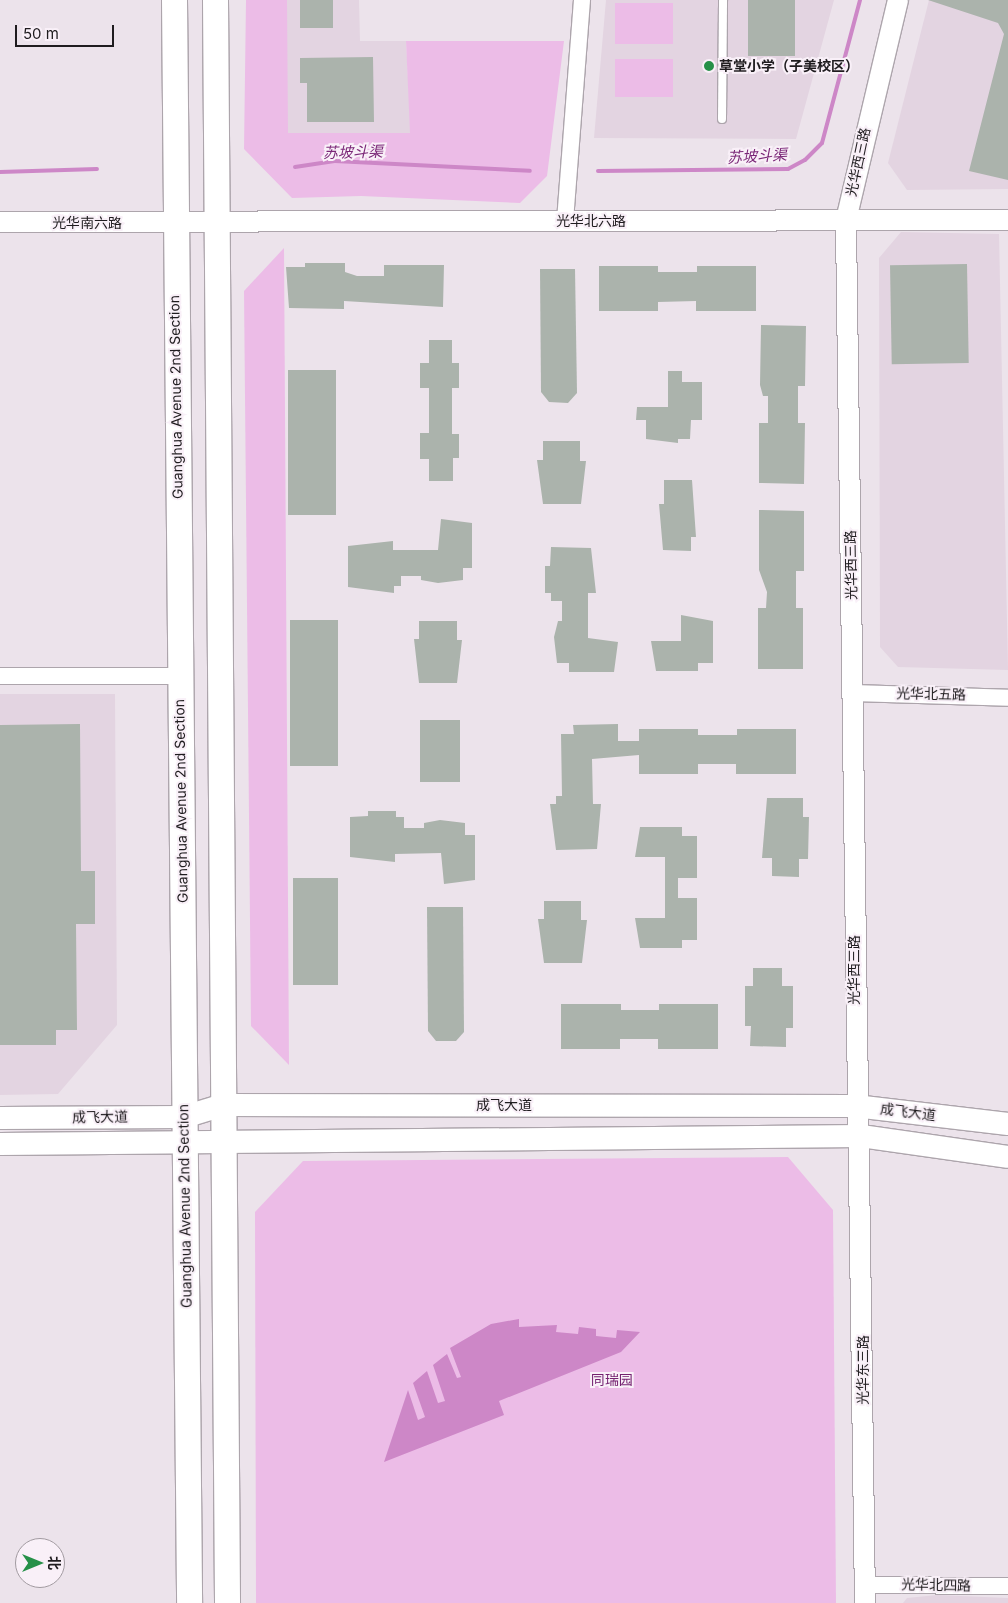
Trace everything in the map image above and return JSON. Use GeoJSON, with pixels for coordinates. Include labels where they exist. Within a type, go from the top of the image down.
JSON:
{"type":"FeatureCollection","features":[{"type":"Feature","properties":{"kind":"main road","name":"Guanghua Avenue 2nd Section"},"geometry":{"type":"LineString","coordinates":[[174,0],[173,223],[189,1603]]}},
{"type":"Feature","properties":{"kind":"main road"},"geometry":{"type":"LineString","coordinates":[[215,0],[227,1603]]}},
{"type":"Feature","properties":{"kind":"main road","name":"成飞大道"},"geometry":{"type":"LineString","coordinates":[[0,1118],[184,1117],[223,1105],[854,1106],[1008,1124]]}},
{"type":"Feature","properties":{"kind":"main road","name":"成飞大道"},"geometry":{"type":"LineString","coordinates":[[0,1144],[861,1136],[1008,1157]]}},
{"type":"Feature","properties":{"kind":"street"},"geometry":{"type":"LineString","coordinates":[[565,221],[582,0]]}},
{"type":"Feature","properties":{"kind":"street","name":"光华西三路"},"geometry":{"type":"LineString","coordinates":[[861,1136],[854,1106],[853,693],[846,220],[898,0]]}},
{"type":"Feature","properties":{"kind":"street","name":"光华北六路"},"geometry":{"type":"LineString","coordinates":[[173,223],[1008,220]]}},
{"type":"Feature","properties":{"kind":"street","name":"光华南六路"},"geometry":{"type":"LineString","coordinates":[[0,222],[173,223]]}},
{"type":"Feature","properties":{"kind":"street"},"geometry":{"type":"LineString","coordinates":[[0,676],[179,676]]}},
{"type":"Feature","properties":{"kind":"street","name":"光华北五路"},"geometry":{"type":"LineString","coordinates":[[853,693],[1008,698]]}},
{"type":"Feature","properties":{"kind":"street","name":"光华东三路"},"geometry":{"type":"LineString","coordinates":[[861,1136],[864,1594]]}},
{"type":"Feature","properties":{"kind":"street","name":"光华北四路"},"geometry":{"type":"LineString","coordinates":[[864,1594],[1008,1586]]}},
{"type":"Feature","properties":{"kind":"lane"},"geometry":{"type":"LineString","coordinates":[[722,119],[723,0]]}},
{"type":"Feature","properties":{"kind":"shaded area"},"geometry":{"type":"Polygon","coordinates":[[[287,0],[359,0],[360,41],[406,41],[411,133],[287,133],[287,0]]]}},
{"type":"Feature","properties":{"kind":"shaded area","name":"草堂小学（子美校区）"},"geometry":{"type":"Polygon","coordinates":[[[606,0],[834,0],[796,139],[594,138],[606,0]]]}},
{"type":"Feature","properties":{"kind":"shaded area"},"geometry":{"type":"Polygon","coordinates":[[[929,0],[1008,0],[1008,189],[907,190],[888,163],[929,0]]]}},
{"type":"Feature","properties":{"kind":"shaded area"},"geometry":{"type":"Polygon","coordinates":[[[901,232],[999,234],[1008,670],[898,667],[880,647],[879,258],[901,232]]]}},
{"type":"Feature","properties":{"kind":"shaded area"},"geometry":{"type":"Polygon","coordinates":[[[0,694],[115,694],[117,1025],[58,1094],[0,1095],[0,694]]]}},
{"type":"Feature","properties":{"kind":"shaded area"},"geometry":{"type":"Polygon","coordinates":[[[519,1319],[519,1327],[557,1325],[556,1332],[578,1334],[579,1327],[596,1329],[596,1336],[616,1338],[617,1330],[640,1332],[621,1352],[499,1401],[504,1415],[384,1462],[408,1390],[418,1420],[425,1417],[413,1383],[427,1371],[438,1403],[445,1401],[433,1365],[447,1354],[457,1378],[461,1377],[450,1348],[491,1324],[519,1319]]]}},
{"type":"Feature","properties":{"kind":"shaded area"},"geometry":{"type":"Polygon","coordinates":[[[937,1595],[1008,1598],[1008,1603],[903,1603],[907,1598],[937,1595]]]}},
{"type":"Feature","properties":{"kind":"green space"},"geometry":{"type":"Polygon","coordinates":[[[246,0],[287,0],[288,133],[410,133],[406,41],[564,41],[547,176],[520,203],[361,196],[292,198],[244,149],[246,0]]]}},
{"type":"Feature","properties":{"kind":"green space"},"geometry":{"type":"Polygon","coordinates":[[[615,3],[673,3],[673,44],[615,44],[615,3]]]}},
{"type":"Feature","properties":{"kind":"green space"},"geometry":{"type":"Polygon","coordinates":[[[615,59],[673,59],[673,97],[615,97],[615,59]]]}},
{"type":"Feature","properties":{"kind":"green space"},"geometry":{"type":"Polygon","coordinates":[[[284,248],[289,1065],[251,1026],[244,291],[284,248]]]}},
{"type":"Feature","properties":{"kind":"green space","name":"同瑞园"},"geometry":{"type":"Polygon","coordinates":[[[788,1157],[833,1210],[836,1603],[256,1603],[255,1212],[303,1161],[788,1157]]]}},
{"type":"Feature","properties":{"kind":"building"},"geometry":{"type":"Polygon","coordinates":[[[300,0],[333,0],[333,28],[300,28],[300,0]]]}},
{"type":"Feature","properties":{"kind":"building"},"geometry":{"type":"Polygon","coordinates":[[[748,0],[795,0],[795,56],[748,56],[748,0]]]}},
{"type":"Feature","properties":{"kind":"building"},"geometry":{"type":"Polygon","coordinates":[[[928,0],[1008,0],[1008,180],[969,171],[1004,34],[998,23],[928,0]]]}},
{"type":"Feature","properties":{"kind":"building"},"geometry":{"type":"Polygon","coordinates":[[[373,57],[374,122],[307,122],[307,83],[300,83],[300,58],[373,57]]]}},
{"type":"Feature","properties":{"kind":"building"},"geometry":{"type":"Polygon","coordinates":[[[305,263],[345,263],[345,272],[357,276],[384,276],[384,265],[444,265],[443,307],[344,301],[344,309],[289,308],[286,267],[305,267],[305,263]]]}},
{"type":"Feature","properties":{"kind":"building"},"geometry":{"type":"Polygon","coordinates":[[[967,264],[969,363],[892,364],[890,265],[967,264]]]}},
{"type":"Feature","properties":{"kind":"building"},"geometry":{"type":"Polygon","coordinates":[[[599,266],[658,266],[658,272],[697,272],[697,266],[756,266],[756,311],[696,311],[696,301],[658,302],[658,311],[599,311],[599,266]]]}},
{"type":"Feature","properties":{"kind":"building"},"geometry":{"type":"Polygon","coordinates":[[[540,269],[575,269],[577,393],[568,403],[549,402],[541,392],[540,269]]]}},
{"type":"Feature","properties":{"kind":"building"},"geometry":{"type":"Polygon","coordinates":[[[761,325],[806,326],[805,386],[798,386],[798,423],[805,423],[804,484],[759,483],[759,423],[768,423],[768,396],[763,396],[760,385],[761,325]]]}},
{"type":"Feature","properties":{"kind":"building"},"geometry":{"type":"Polygon","coordinates":[[[429,340],[452,340],[452,363],[459,363],[459,388],[452,388],[452,434],[459,434],[459,458],[453,458],[453,481],[429,481],[429,459],[420,459],[420,433],[429,433],[429,388],[420,388],[420,363],[429,363],[429,340]]]}},
{"type":"Feature","properties":{"kind":"building"},"geometry":{"type":"Polygon","coordinates":[[[288,370],[336,370],[336,515],[288,515],[288,370]]]}},
{"type":"Feature","properties":{"kind":"building"},"geometry":{"type":"Polygon","coordinates":[[[668,371],[682,371],[682,382],[702,382],[702,420],[691,420],[690,439],[678,439],[678,443],[646,439],[646,420],[636,420],[637,407],[668,407],[668,371]]]}},
{"type":"Feature","properties":{"kind":"building"},"geometry":{"type":"Polygon","coordinates":[[[543,441],[580,441],[580,461],[586,461],[581,504],[543,504],[537,460],[543,460],[543,441]]]}},
{"type":"Feature","properties":{"kind":"building"},"geometry":{"type":"Polygon","coordinates":[[[664,480],[692,480],[696,537],[691,537],[691,551],[663,550],[659,504],[664,504],[664,480]]]}},
{"type":"Feature","properties":{"kind":"building"},"geometry":{"type":"Polygon","coordinates":[[[759,510],[804,511],[804,571],[796,571],[796,608],[803,608],[803,669],[758,669],[758,608],[766,608],[767,592],[759,570],[759,510]]]}},
{"type":"Feature","properties":{"kind":"building"},"geometry":{"type":"Polygon","coordinates":[[[441,519],[472,523],[472,568],[463,568],[463,580],[438,583],[421,580],[421,576],[401,576],[401,586],[394,586],[394,593],[348,587],[348,546],[393,541],[393,550],[438,550],[441,519]]]}},
{"type":"Feature","properties":{"kind":"building"},"geometry":{"type":"Polygon","coordinates":[[[551,547],[591,548],[596,593],[588,593],[588,638],[618,642],[614,672],[569,672],[569,663],[557,663],[554,637],[558,621],[562,621],[562,601],[551,601],[551,593],[545,593],[545,566],[550,566],[551,547]]]}},
{"type":"Feature","properties":{"kind":"building"},"geometry":{"type":"Polygon","coordinates":[[[681,615],[713,621],[713,663],[698,663],[698,671],[656,671],[651,641],[681,641],[681,615]]]}},
{"type":"Feature","properties":{"kind":"building"},"geometry":{"type":"Polygon","coordinates":[[[290,620],[338,620],[338,766],[290,766],[290,620]]]}},
{"type":"Feature","properties":{"kind":"building"},"geometry":{"type":"Polygon","coordinates":[[[419,621],[457,621],[457,640],[462,640],[457,683],[419,683],[414,639],[419,639],[419,621]]]}},
{"type":"Feature","properties":{"kind":"building"},"geometry":{"type":"Polygon","coordinates":[[[420,720],[460,720],[460,782],[420,782],[420,720]]]}},
{"type":"Feature","properties":{"kind":"building"},"geometry":{"type":"Polygon","coordinates":[[[80,724],[81,871],[95,871],[95,924],[76,924],[77,1030],[56,1030],[56,1045],[0,1045],[0,725],[80,724]]]}},
{"type":"Feature","properties":{"kind":"building"},"geometry":{"type":"Polygon","coordinates":[[[618,724],[618,741],[639,741],[639,729],[698,729],[698,735],[737,735],[737,729],[796,729],[796,774],[736,774],[736,764],[698,764],[698,774],[639,774],[639,755],[592,759],[593,804],[601,804],[597,849],[556,850],[550,804],[556,804],[556,796],[562,796],[561,734],[574,734],[573,725],[618,724]]]}},
{"type":"Feature","properties":{"kind":"building"},"geometry":{"type":"Polygon","coordinates":[[[767,798],[803,798],[803,817],[809,817],[808,859],[799,859],[799,877],[772,876],[772,858],[762,858],[767,798]]]}},
{"type":"Feature","properties":{"kind":"building"},"geometry":{"type":"Polygon","coordinates":[[[368,811],[396,811],[396,817],[404,817],[404,828],[424,828],[424,823],[440,820],[465,823],[465,835],[475,835],[475,880],[444,884],[441,853],[395,854],[395,862],[350,857],[350,817],[368,816],[368,811]]]}},
{"type":"Feature","properties":{"kind":"building"},"geometry":{"type":"Polygon","coordinates":[[[640,827],[682,827],[682,836],[697,836],[697,878],[678,878],[678,898],[697,898],[697,940],[682,940],[682,948],[640,948],[635,918],[665,918],[665,857],[635,857],[640,827]]]}},
{"type":"Feature","properties":{"kind":"building"},"geometry":{"type":"Polygon","coordinates":[[[293,878],[338,878],[338,985],[293,985],[293,878]]]}},
{"type":"Feature","properties":{"kind":"building"},"geometry":{"type":"Polygon","coordinates":[[[544,901],[581,901],[581,920],[587,920],[582,963],[544,963],[538,919],[544,919],[544,901]]]}},
{"type":"Feature","properties":{"kind":"building"},"geometry":{"type":"Polygon","coordinates":[[[427,907],[463,907],[464,1032],[456,1041],[436,1041],[428,1031],[427,907]]]}},
{"type":"Feature","properties":{"kind":"building"},"geometry":{"type":"Polygon","coordinates":[[[753,968],[782,968],[782,986],[793,986],[793,1028],[786,1028],[786,1047],[750,1046],[751,1026],[745,1026],[745,986],[753,986],[753,968]]]}},
{"type":"Feature","properties":{"kind":"building"},"geometry":{"type":"Polygon","coordinates":[[[561,1004],[621,1004],[621,1010],[659,1010],[659,1004],[718,1004],[718,1049],[658,1049],[658,1039],[620,1039],[620,1049],[561,1049],[561,1004]]]}},
{"type":"Feature","properties":{"kind":"waterway","name":"苏坡斗渠"},"geometry":{"type":"LineString","coordinates":[[598,171],[788,169],[805,160],[822,143],[860,0]]}},
{"type":"Feature","properties":{"kind":"waterway","name":"苏坡斗渠"},"geometry":{"type":"LineString","coordinates":[[295,167],[335,161],[530,171]]}},
{"type":"Feature","properties":{"kind":"waterway","name":"苏坡斗渠"},"geometry":{"type":"LineString","coordinates":[[0,172],[97,169]]}},
{"type":"Feature","properties":{"kind":"place","name":"草堂小学（子美校区）"},"geometry":{"type":"Point","coordinates":[709,66]}}]}
